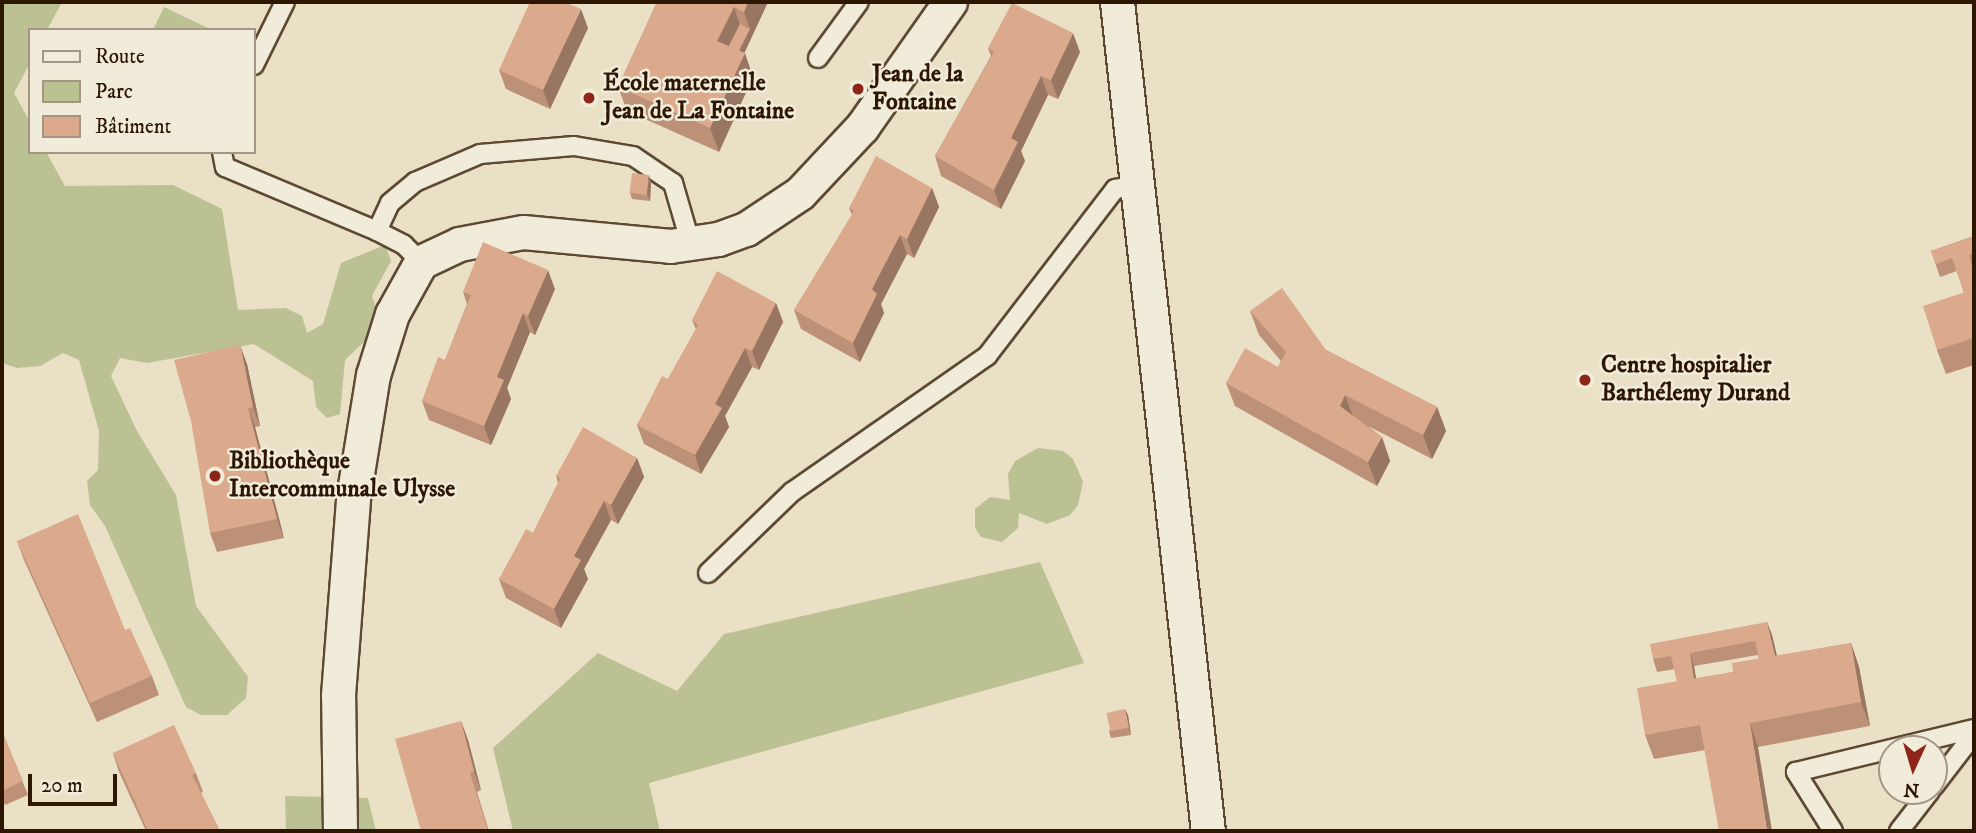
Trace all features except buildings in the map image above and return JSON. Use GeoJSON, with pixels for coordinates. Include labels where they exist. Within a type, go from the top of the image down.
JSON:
{"type":"FeatureCollection","features":[{"type":"Feature","properties":{"kind":"street"},"geometry":{"type":"LineString","coordinates":[[340,831],[338,695],[354,498],[373,375],[392,314],[421,262],[459,244],[523,232],[691,244],[746,229],[800,193],[862,127],[950,2]]}},
{"type":"Feature","properties":{"kind":"street"},"geometry":{"type":"LineString","coordinates":[[1117,2],[1135,186],[1208,831]]}},
{"type":"Feature","properties":{"kind":"lane"},"geometry":{"type":"LineString","coordinates":[[256,61],[285,2]]}},
{"type":"Feature","properties":{"kind":"lane"},"geometry":{"type":"LineString","coordinates":[[818,58],[859,2]]}},
{"type":"Feature","properties":{"kind":"lane"},"geometry":{"type":"LineString","coordinates":[[377,231],[390,203],[415,182],[480,154],[574,146],[632,156],[673,183],[691,244]]}},
{"type":"Feature","properties":{"kind":"lane"},"geometry":{"type":"LineString","coordinates":[[222,154],[225,167],[377,231],[404,246],[421,262]]}},
{"type":"Feature","properties":{"kind":"lane"},"geometry":{"type":"LineString","coordinates":[[708,573],[792,492],[987,356],[1115,189],[1135,186]]}},
{"type":"Feature","properties":{"kind":"lane"},"geometry":{"type":"LineString","coordinates":[[1948,767],[1974,731]]}},
{"type":"Feature","properties":{"kind":"lane"},"geometry":{"type":"LineString","coordinates":[[1833,831],[1796,772],[1974,731]]}},
{"type":"Feature","properties":{"kind":"lane"},"geometry":{"type":"LineString","coordinates":[[1899,831],[1919,805]]}},
{"type":"Feature","properties":{"kind":"green space"},"geometry":{"type":"Polygon","coordinates":[[[2,2],[62,2],[48,28],[28,28],[28,67],[14,93],[28,118],[28,154],[47,154],[65,186],[173,185],[222,209],[238,310],[286,308],[302,316],[307,333],[323,324],[341,263],[385,245],[391,261],[372,296],[378,314],[365,341],[345,360],[340,414],[327,418],[316,407],[313,381],[254,344],[147,363],[120,358],[111,376],[137,431],[176,495],[196,606],[248,677],[246,698],[227,715],[201,715],[186,707],[105,526],[90,505],[87,481],[98,470],[99,431],[79,360],[63,353],[40,366],[17,368],[2,363],[2,2]]]}},
{"type":"Feature","properties":{"kind":"green space"},"geometry":{"type":"Polygon","coordinates":[[[164,7],[208,28],[154,28],[164,7]]]}},
{"type":"Feature","properties":{"kind":"green space"},"geometry":{"type":"Polygon","coordinates":[[[1038,448],[1063,451],[1073,459],[1083,482],[1078,505],[1070,515],[1047,524],[1019,513],[1018,528],[1002,542],[981,537],[975,528],[975,509],[990,497],[1010,500],[1008,474],[1015,461],[1038,448]]]}},
{"type":"Feature","properties":{"kind":"green space"},"geometry":{"type":"Polygon","coordinates":[[[1040,562],[1084,663],[649,783],[660,831],[513,831],[493,748],[598,653],[677,691],[724,634],[1040,562]]]}},
{"type":"Feature","properties":{"kind":"green space"},"geometry":{"type":"Polygon","coordinates":[[[285,796],[368,798],[376,831],[286,831],[285,796]]]}},
{"type":"Feature","properties":{"kind":"place","name":"Jean de la Fontaine"},"geometry":{"type":"Point","coordinates":[858,89]}},
{"type":"Feature","properties":{"kind":"place","name":"École maternelle Jean de La Fontaine"},"geometry":{"type":"Point","coordinates":[589,98]}},
{"type":"Feature","properties":{"kind":"place","name":"Centre hospitalier Barthélemy Durand"},"geometry":{"type":"Point","coordinates":[1585,380]}},
{"type":"Feature","properties":{"kind":"place","name":"Bibliothèque Intercommunale Ulysse"},"geometry":{"type":"Point","coordinates":[215,476]}}]}
